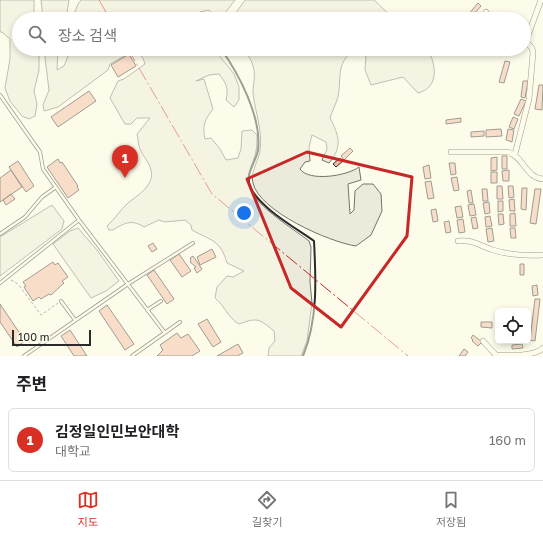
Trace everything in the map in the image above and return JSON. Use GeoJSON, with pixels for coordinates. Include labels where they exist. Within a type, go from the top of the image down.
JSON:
{"type":"FeatureCollection","features":[{"type":"Feature","properties":{"kind":"street"},"geometry":{"type":"LineString","coordinates":[[531,25],[541,0]]}},
{"type":"Feature","properties":{"kind":"street"},"geometry":{"type":"LineString","coordinates":[[515,154],[531,87],[534,53],[531,49]]}},
{"type":"Feature","properties":{"kind":"street"},"geometry":{"type":"LineString","coordinates":[[451,152],[508,152],[515,154],[531,175],[543,179]]}},
{"type":"Feature","properties":{"kind":"street"},"geometry":{"type":"LineString","coordinates":[[458,241],[474,242],[493,250],[513,255],[543,255]]}},
{"type":"Feature","properties":{"kind":"street"},"geometry":{"type":"LineString","coordinates":[[483,341],[496,355],[529,356],[536,354],[543,348]]}},
{"type":"Feature","properties":{"kind":"lane"},"geometry":{"type":"LineString","coordinates":[[0,95],[40,152],[43,169],[79,220],[165,333]]}},
{"type":"Feature","properties":{"kind":"lane"},"geometry":{"type":"LineString","coordinates":[[0,234],[25,217],[42,197],[56,187]]}},
{"type":"Feature","properties":{"kind":"lane"},"geometry":{"type":"LineString","coordinates":[[0,282],[79,220]]}},
{"type":"Feature","properties":{"kind":"lane"},"geometry":{"type":"LineString","coordinates":[[24,356],[128,284],[193,243]]}},
{"type":"Feature","properties":{"kind":"lane"},"geometry":{"type":"LineString","coordinates":[[61,301],[75,320]]}},
{"type":"Feature","properties":{"kind":"lane"},"geometry":{"type":"LineString","coordinates":[[147,310],[161,301]]}},
{"type":"Feature","properties":{"kind":"lane"},"geometry":{"type":"LineString","coordinates":[[132,356],[180,322]]}},
{"type":"Feature","properties":{"kind":"path"},"geometry":{"type":"LineString","coordinates":[[7,277],[18,284],[41,314],[61,301]]}},
{"type":"Feature","properties":{"kind":"highlighted area"},"geometry":{"type":"Polygon","coordinates":[[[307,152],[412,177],[407,236],[341,327],[291,288],[247,179],[307,152]]]}},
{"type":"Feature","properties":{"kind":"shaded area"},"geometry":{"type":"Polygon","coordinates":[[[0,0],[34,0],[34,12],[12,12],[12,56],[39,56],[39,70],[34,91],[37,104],[35,116],[29,119],[22,116],[10,101],[5,88],[10,59],[10,39],[0,32],[0,0]]]}},
{"type":"Feature","properties":{"kind":"shaded area"},"geometry":{"type":"Polygon","coordinates":[[[41,0],[69,0],[67,12],[42,12],[41,0]]]}},
{"type":"Feature","properties":{"kind":"shaded area"},"geometry":{"type":"Polygon","coordinates":[[[81,0],[235,0],[226,12],[211,12],[209,10],[200,12],[75,12],[81,0]]]}},
{"type":"Feature","properties":{"kind":"shaded area"},"geometry":{"type":"Polygon","coordinates":[[[245,0],[374,0],[387,12],[237,12],[245,0]]]}},
{"type":"Feature","properties":{"kind":"shaded area"},"geometry":{"type":"Polygon","coordinates":[[[45,56],[58,56],[57,70],[64,66],[68,56],[124,56],[110,64],[108,70],[58,107],[44,111],[43,105],[49,90],[45,56]]]}},
{"type":"Feature","properties":{"kind":"shaded area"},"geometry":{"type":"Polygon","coordinates":[[[141,56],[220,56],[234,74],[239,87],[239,100],[234,107],[226,100],[226,86],[219,74],[209,75],[196,81],[204,79],[213,109],[205,123],[205,139],[211,138],[220,149],[226,160],[238,158],[241,149],[242,131],[252,130],[257,135],[257,145],[248,177],[250,189],[255,198],[263,206],[309,241],[311,247],[310,282],[312,303],[307,341],[301,356],[268,356],[269,348],[275,341],[274,331],[258,320],[250,320],[239,324],[229,315],[215,298],[217,287],[227,276],[233,277],[244,271],[227,263],[218,245],[192,230],[191,225],[185,220],[165,222],[159,220],[144,227],[136,223],[128,223],[113,230],[109,230],[107,226],[125,206],[145,189],[152,175],[149,164],[140,149],[137,134],[150,118],[137,118],[131,124],[125,124],[110,98],[118,81],[124,79],[145,64],[141,56]]]}},
{"type":"Feature","properties":{"kind":"shaded area"},"geometry":{"type":"Polygon","coordinates":[[[248,56],[347,56],[340,72],[338,97],[330,118],[336,130],[338,141],[336,151],[329,163],[322,160],[327,149],[326,142],[312,135],[309,147],[310,161],[305,162],[300,169],[311,175],[328,176],[346,173],[359,167],[361,180],[348,184],[350,214],[354,210],[355,191],[363,184],[373,184],[381,194],[382,211],[371,235],[356,246],[329,238],[297,224],[268,204],[258,194],[252,179],[261,143],[260,129],[253,93],[254,69],[248,56]]]}},
{"type":"Feature","properties":{"kind":"shaded area"},"geometry":{"type":"Polygon","coordinates":[[[365,56],[430,56],[434,68],[433,81],[425,90],[418,93],[403,77],[371,85],[365,70],[365,56]]]}},
{"type":"Feature","properties":{"kind":"shaded area"},"geometry":{"type":"Polygon","coordinates":[[[52,205],[64,221],[62,229],[0,276],[0,237],[52,205]]]}},
{"type":"Feature","properties":{"kind":"shaded area"},"geometry":{"type":"Polygon","coordinates":[[[78,228],[97,250],[119,281],[106,291],[91,298],[53,244],[70,231],[78,228]]]}},
{"type":"Feature","properties":{"kind":"building"},"geometry":{"type":"Polygon","coordinates":[[[478,3],[481,6],[476,12],[470,12],[478,3]]]}},
{"type":"Feature","properties":{"kind":"building"},"geometry":{"type":"Polygon","coordinates":[[[126,56],[130,56],[136,66],[118,77],[111,65],[126,56]]]}},
{"type":"Feature","properties":{"kind":"building"},"geometry":{"type":"Polygon","coordinates":[[[505,61],[510,62],[504,83],[499,82],[505,61]]]}},
{"type":"Feature","properties":{"kind":"building"},"geometry":{"type":"Polygon","coordinates":[[[523,81],[528,81],[525,98],[521,97],[523,81]]]}},
{"type":"Feature","properties":{"kind":"building"},"geometry":{"type":"Polygon","coordinates":[[[539,85],[543,85],[542,110],[535,109],[539,85]]]}},
{"type":"Feature","properties":{"kind":"building"},"geometry":{"type":"Polygon","coordinates":[[[89,91],[96,101],[58,127],[51,117],[89,91]]]}},
{"type":"Feature","properties":{"kind":"building"},"geometry":{"type":"Polygon","coordinates":[[[521,99],[526,101],[519,116],[514,114],[521,99]]]}},
{"type":"Feature","properties":{"kind":"building"},"geometry":{"type":"Polygon","coordinates":[[[513,117],[518,119],[514,129],[509,127],[513,117]]]}},
{"type":"Feature","properties":{"kind":"building"},"geometry":{"type":"Polygon","coordinates":[[[461,118],[461,122],[446,124],[446,120],[461,118]]]}},
{"type":"Feature","properties":{"kind":"building"},"geometry":{"type":"Polygon","coordinates":[[[501,129],[502,136],[486,137],[486,130],[501,129]]]}},
{"type":"Feature","properties":{"kind":"building"},"geometry":{"type":"Polygon","coordinates":[[[508,129],[514,130],[512,142],[506,140],[508,129]]]}},
{"type":"Feature","properties":{"kind":"building"},"geometry":{"type":"Polygon","coordinates":[[[484,131],[484,136],[471,137],[471,132],[484,131]]]}},
{"type":"Feature","properties":{"kind":"building"},"geometry":{"type":"Polygon","coordinates":[[[350,148],[353,151],[344,160],[341,156],[350,148]]]}},
{"type":"Feature","properties":{"kind":"building"},"geometry":{"type":"Polygon","coordinates":[[[502,156],[507,156],[507,169],[502,169],[502,156]]]}},
{"type":"Feature","properties":{"kind":"building"},"geometry":{"type":"Polygon","coordinates":[[[497,157],[497,170],[491,171],[491,158],[497,157]]]}},
{"type":"Feature","properties":{"kind":"building"},"geometry":{"type":"Polygon","coordinates":[[[340,158],[343,161],[336,167],[333,164],[340,158]]]}},
{"type":"Feature","properties":{"kind":"building"},"geometry":{"type":"Polygon","coordinates":[[[58,159],[60,163],[62,162],[78,186],[77,187],[79,190],[68,198],[47,167],[58,159]]]}},
{"type":"Feature","properties":{"kind":"building"},"geometry":{"type":"Polygon","coordinates":[[[18,161],[34,186],[26,192],[9,167],[18,161]]]}},
{"type":"Feature","properties":{"kind":"building"},"geometry":{"type":"Polygon","coordinates":[[[449,163],[455,163],[456,174],[451,175],[449,163]]]}},
{"type":"Feature","properties":{"kind":"building"},"geometry":{"type":"Polygon","coordinates":[[[429,165],[431,178],[425,179],[423,167],[429,165]]]}},
{"type":"Feature","properties":{"kind":"building"},"geometry":{"type":"Polygon","coordinates":[[[11,170],[22,187],[0,202],[0,178],[11,170]]]}},
{"type":"Feature","properties":{"kind":"building"},"geometry":{"type":"Polygon","coordinates":[[[509,170],[509,181],[503,181],[502,171],[509,170]]]}},
{"type":"Feature","properties":{"kind":"building"},"geometry":{"type":"Polygon","coordinates":[[[491,172],[497,172],[497,183],[491,183],[491,172]]]}},
{"type":"Feature","properties":{"kind":"building"},"geometry":{"type":"Polygon","coordinates":[[[457,177],[459,190],[454,191],[451,178],[457,177]]]}},
{"type":"Feature","properties":{"kind":"building"},"geometry":{"type":"Polygon","coordinates":[[[431,181],[434,198],[428,199],[425,182],[431,181]]]}},
{"type":"Feature","properties":{"kind":"building"},"geometry":{"type":"Polygon","coordinates":[[[497,186],[502,186],[503,199],[497,199],[497,186]]]}},
{"type":"Feature","properties":{"kind":"building"},"geometry":{"type":"Polygon","coordinates":[[[508,186],[513,186],[514,197],[509,198],[508,186]]]}},
{"type":"Feature","properties":{"kind":"building"},"geometry":{"type":"Polygon","coordinates":[[[522,188],[527,188],[526,210],[521,209],[522,188]]]}},
{"type":"Feature","properties":{"kind":"building"},"geometry":{"type":"Polygon","coordinates":[[[482,189],[487,189],[488,201],[483,201],[482,189]]]}},
{"type":"Feature","properties":{"kind":"building"},"geometry":{"type":"Polygon","coordinates":[[[535,189],[541,189],[536,224],[530,223],[535,189]]]}},
{"type":"Feature","properties":{"kind":"building"},"geometry":{"type":"Polygon","coordinates":[[[471,190],[473,203],[469,203],[467,191],[471,190]]]}},
{"type":"Feature","properties":{"kind":"building"},"geometry":{"type":"Polygon","coordinates":[[[11,194],[15,199],[6,205],[3,200],[11,194]]]}},
{"type":"Feature","properties":{"kind":"building"},"geometry":{"type":"Polygon","coordinates":[[[514,199],[515,211],[510,211],[509,200],[514,199]]]}},
{"type":"Feature","properties":{"kind":"building"},"geometry":{"type":"Polygon","coordinates":[[[498,201],[503,201],[503,211],[498,212],[498,201]]]}},
{"type":"Feature","properties":{"kind":"building"},"geometry":{"type":"Polygon","coordinates":[[[489,202],[490,213],[485,214],[483,203],[489,202]]]}},
{"type":"Feature","properties":{"kind":"building"},"geometry":{"type":"Polygon","coordinates":[[[474,204],[476,215],[470,216],[468,205],[474,204]]]}},
{"type":"Feature","properties":{"kind":"building"},"geometry":{"type":"Polygon","coordinates":[[[461,206],[463,217],[457,218],[455,207],[461,206]]]}},
{"type":"Feature","properties":{"kind":"building"},"geometry":{"type":"Polygon","coordinates":[[[436,209],[438,221],[433,222],[431,210],[436,209]]]}},
{"type":"Feature","properties":{"kind":"building"},"geometry":{"type":"Polygon","coordinates":[[[515,213],[516,226],[510,226],[510,214],[515,213]]]}},
{"type":"Feature","properties":{"kind":"building"},"geometry":{"type":"Polygon","coordinates":[[[498,214],[503,214],[504,224],[499,225],[498,214]]]}},
{"type":"Feature","properties":{"kind":"building"},"geometry":{"type":"Polygon","coordinates":[[[490,216],[492,226],[486,227],[485,217],[490,216]]]}},
{"type":"Feature","properties":{"kind":"building"},"geometry":{"type":"Polygon","coordinates":[[[476,217],[478,228],[473,229],[471,218],[476,217]]]}},
{"type":"Feature","properties":{"kind":"building"},"geometry":{"type":"Polygon","coordinates":[[[463,219],[465,232],[459,233],[457,220],[463,219]]]}},
{"type":"Feature","properties":{"kind":"building"},"geometry":{"type":"Polygon","coordinates":[[[449,221],[451,232],[446,233],[444,222],[449,221]]]}},
{"type":"Feature","properties":{"kind":"building"},"geometry":{"type":"Polygon","coordinates":[[[492,228],[494,241],[488,242],[486,229],[492,228]]]}},
{"type":"Feature","properties":{"kind":"building"},"geometry":{"type":"Polygon","coordinates":[[[510,228],[515,228],[516,238],[511,238],[510,228]]]}},
{"type":"Feature","properties":{"kind":"building"},"geometry":{"type":"Polygon","coordinates":[[[153,243],[157,249],[152,252],[148,246],[153,243]]]}},
{"type":"Feature","properties":{"kind":"building"},"geometry":{"type":"Polygon","coordinates":[[[212,249],[216,257],[200,265],[197,257],[212,249]]]}},
{"type":"Feature","properties":{"kind":"building"},"geometry":{"type":"Polygon","coordinates":[[[179,254],[191,271],[182,277],[170,260],[179,254]]]}},
{"type":"Feature","properties":{"kind":"building"},"geometry":{"type":"Polygon","coordinates":[[[193,256],[202,269],[197,273],[194,268],[196,267],[190,262],[190,258],[193,256]]]}},
{"type":"Feature","properties":{"kind":"building"},"geometry":{"type":"Polygon","coordinates":[[[53,262],[55,265],[58,263],[68,277],[62,281],[64,283],[51,295],[49,294],[41,299],[39,297],[33,301],[24,287],[26,286],[23,282],[53,262]]]}},
{"type":"Feature","properties":{"kind":"building"},"geometry":{"type":"Polygon","coordinates":[[[520,264],[524,264],[524,275],[520,275],[520,264]]]}},
{"type":"Feature","properties":{"kind":"building"},"geometry":{"type":"Polygon","coordinates":[[[154,270],[174,299],[167,304],[147,275],[154,270]]]}},
{"type":"Feature","properties":{"kind":"building"},"geometry":{"type":"Polygon","coordinates":[[[537,285],[538,295],[533,296],[532,286],[537,285]]]}},
{"type":"Feature","properties":{"kind":"building"},"geometry":{"type":"Polygon","coordinates":[[[535,299],[540,299],[535,341],[531,340],[535,299]]]}},
{"type":"Feature","properties":{"kind":"building"},"geometry":{"type":"Polygon","coordinates":[[[0,304],[25,341],[17,347],[0,322],[0,304]]]}},
{"type":"Feature","properties":{"kind":"building"},"geometry":{"type":"Polygon","coordinates":[[[107,305],[134,344],[125,350],[99,311],[107,305]]]}},
{"type":"Feature","properties":{"kind":"building"},"geometry":{"type":"Polygon","coordinates":[[[207,319],[221,342],[213,347],[198,324],[207,319]]]}},
{"type":"Feature","properties":{"kind":"building"},"geometry":{"type":"Polygon","coordinates":[[[481,322],[492,322],[492,328],[481,327],[481,322]]]}},
{"type":"Feature","properties":{"kind":"building"},"geometry":{"type":"Polygon","coordinates":[[[70,330],[87,356],[74,356],[61,336],[70,330]]]}},
{"type":"Feature","properties":{"kind":"building"},"geometry":{"type":"Polygon","coordinates":[[[177,333],[181,338],[188,334],[200,351],[192,356],[157,356],[163,350],[160,345],[177,333]]]}},
{"type":"Feature","properties":{"kind":"building"},"geometry":{"type":"Polygon","coordinates":[[[473,335],[482,342],[478,346],[472,341],[473,340],[471,338],[473,335]]]}},
{"type":"Feature","properties":{"kind":"building"},"geometry":{"type":"Polygon","coordinates":[[[238,344],[243,353],[237,356],[217,356],[238,344]]]}},
{"type":"Feature","properties":{"kind":"building"},"geometry":{"type":"Polygon","coordinates":[[[522,344],[523,348],[512,349],[512,345],[522,344]]]}},
{"type":"Feature","properties":{"kind":"building"},"geometry":{"type":"Polygon","coordinates":[[[464,349],[468,352],[465,356],[459,356],[464,349]]]}},
{"type":"Feature","properties":{"kind":"wall"},"geometry":{"type":"LineString","coordinates":[[226,56],[248,97],[256,124],[258,150],[250,172],[250,186],[254,194],[269,209],[314,241],[314,314],[308,342],[303,356]]}},
{"type":"Feature","properties":{"kind":"power"},"geometry":{"type":"LineString","coordinates":[[99,0],[106,12]]}},
{"type":"Feature","properties":{"kind":"power"},"geometry":{"type":"LineString","coordinates":[[132,56],[212,194],[408,356]]}},
{"type":"Feature","properties":{"kind":"place","name":"김정일인민보안대학"},"geometry":{"type":"Point","coordinates":[125,178]}}]}
